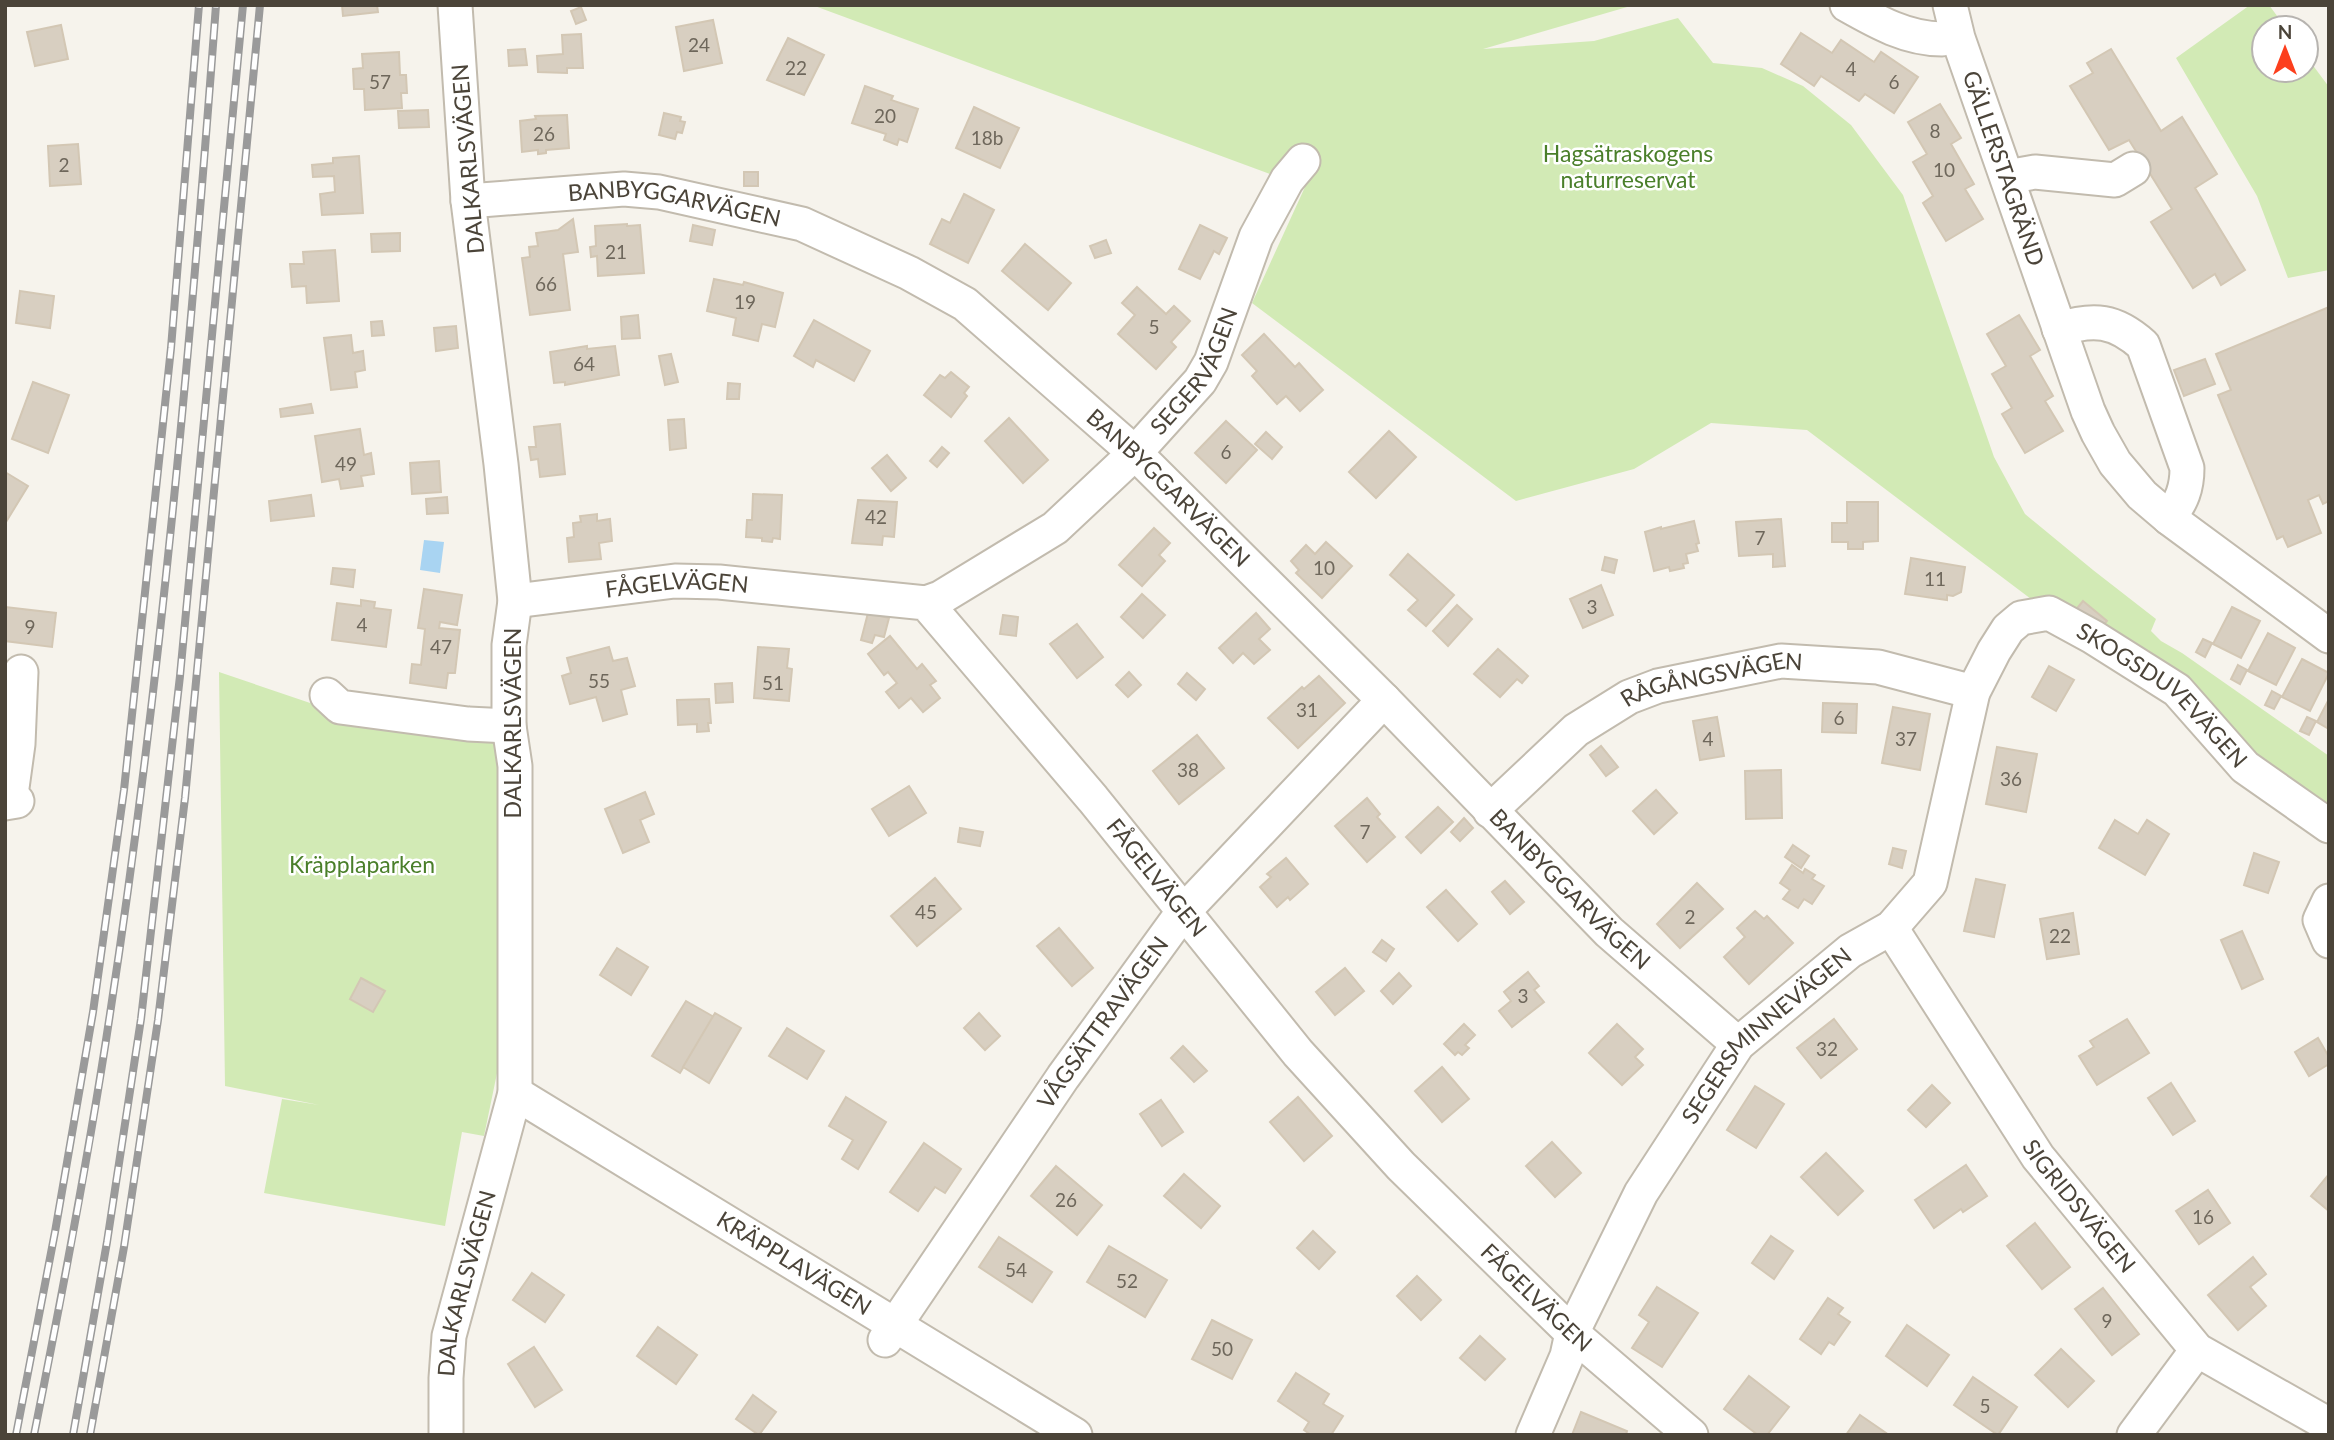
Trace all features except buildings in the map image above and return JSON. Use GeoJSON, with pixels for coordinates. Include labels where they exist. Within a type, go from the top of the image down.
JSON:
{"type":"FeatureCollection","features":[{"type":"Feature","properties":{"kind":"street","name":"DALKARLSVÄGEN"},"geometry":{"type":"LineString","coordinates":[[446,1435],[449,1336],[515,1093],[515,766],[509,726],[509,645],[514,601],[501,464],[468,201],[455,5]]}},
{"type":"Feature","properties":{"kind":"street"},"geometry":{"type":"LineString","coordinates":[[1847,5],[1878,23],[1913,36],[1942,39]]}},
{"type":"Feature","properties":{"kind":"street","name":"GÄLLERSTAGRÄND"},"geometry":{"type":"LineString","coordinates":[[1950,5],[1958,38],[2059,329],[2093,422],[2115,463],[2143,495],[2169,518],[2329,636]]}},
{"type":"Feature","properties":{"kind":"street","name":"SEGERVÄGEN"},"geometry":{"type":"LineString","coordinates":[[926,603],[1055,528],[1135,453],[1200,382],[1211,362],[1256,237],[1287,180],[1303,161]]}},
{"type":"Feature","properties":{"kind":"street"},"geometry":{"type":"LineString","coordinates":[[2007,177],[2035,172],[2115,180],[2133,169]]}},
{"type":"Feature","properties":{"kind":"street","name":"BANBYGGARVÄGEN"},"geometry":{"type":"LineString","coordinates":[[468,201],[637,190],[659,192],[802,224],[909,273],[965,304],[1135,453],[1384,700],[1609,932],[1738,1044]]}},
{"type":"Feature","properties":{"kind":"street"},"geometry":{"type":"LineString","coordinates":[[2059,329],[2098,321],[2131,334],[2143,345],[2187,468],[2182,502],[2169,518]]}},
{"type":"Feature","properties":{"kind":"street","name":"FÅGELVÄGEN"},"geometry":{"type":"LineString","coordinates":[[514,601],[675,581],[719,582],[926,603],[1093,799],[1303,1058],[1392,1156],[1572,1333],[1691,1435]]}},
{"type":"Feature","properties":{"kind":"street","name":"SKOGSDUVEVÄGEN"},"geometry":{"type":"LineString","coordinates":[[1994,651],[2008,629],[2021,618],[2049,613],[2093,637],[2177,690],[2245,767],[2329,826]]}},
{"type":"Feature","properties":{"kind":"street","name":"SEGERSMINNEVÄGEN"},"geometry":{"type":"LineString","coordinates":[[1533,1435],[1567,1356],[1572,1333],[1641,1194],[1738,1044],[1850,951],[1891,928],[1930,883],[1973,692],[1994,651]]}},
{"type":"Feature","properties":{"kind":"street","name":"RÅGÅNGSVÄGEN"},"geometry":{"type":"LineString","coordinates":[[1490,811],[1576,730],[1629,697],[1658,686],[1781,660],[1878,667],[1973,692]]}},
{"type":"Feature","properties":{"kind":"street"},"geometry":{"type":"LineString","coordinates":[[11,802],[18,744],[21,672]]}},
{"type":"Feature","properties":{"kind":"street"},"geometry":{"type":"LineString","coordinates":[[327,695],[340,707],[468,724],[509,726]]}},
{"type":"Feature","properties":{"kind":"street","name":"VÅGSÄTTRAVÄGEN"},"geometry":{"type":"LineString","coordinates":[[891,1332],[1063,1077],[1184,912],[1384,700]]}},
{"type":"Feature","properties":{"kind":"street"},"geometry":{"type":"LineString","coordinates":[[2329,901],[2320,920],[2329,941]]}},
{"type":"Feature","properties":{"kind":"street","name":"SIGRIDSVÄGEN"},"geometry":{"type":"LineString","coordinates":[[1891,928],[2038,1157],[2197,1350],[2329,1425]]}},
{"type":"Feature","properties":{"kind":"street","name":"KRÄPPLAVÄGEN"},"geometry":{"type":"LineString","coordinates":[[515,1093],[891,1332],[1075,1435]]}},
{"type":"Feature","properties":{"kind":"street"},"geometry":{"type":"LineString","coordinates":[[2134,1435],[2197,1350]]}},
{"type":"Feature","properties":{"kind":"green space","name":"Hagsätraskogens naturreservat"},"geometry":{"type":"Polygon","coordinates":[[[812,5],[1634,5],[1483,49],[1594,41],[1678,18],[1713,63],[1762,68],[1803,86],[1851,125],[1903,195],[1994,457],[2025,514],[2156,619],[2151,631],[2161,641],[2329,756],[2329,824],[1807,430],[1711,423],[1634,469],[1516,501],[1252,303],[1305,187],[812,5]]]}},
{"type":"Feature","properties":{"kind":"green space"},"geometry":{"type":"Polygon","coordinates":[[[2250,5],[2269,5],[2276,14],[2250,14],[2250,84],[2320,84],[2320,75],[2329,87],[2329,270],[2288,278],[2257,196],[2176,58],[2250,5]]]}},
{"type":"Feature","properties":{"kind":"green space","name":"Kräpplaparken"},"geometry":{"type":"Polygon","coordinates":[[[219,672],[319,706],[504,739],[502,1049],[484,1136],[462,1132],[445,1226],[264,1193],[282,1099],[319,1105],[225,1086],[219,672]]]}},
{"type":"Feature","properties":{"kind":"water"},"geometry":{"type":"Polygon","coordinates":[[[424,540],[444,542],[440,573],[420,570],[424,540]]]}},
{"type":"Feature","properties":{"kind":"railway"},"geometry":{"type":"LineString","coordinates":[[16,1435],[93,1012],[124,790],[171,348],[199,5]]}},
{"type":"Feature","properties":{"kind":"railway"},"geometry":{"type":"LineString","coordinates":[[34,1435],[93,1120],[145,763],[185,384],[216,5]]}},
{"type":"Feature","properties":{"kind":"railway"},"geometry":{"type":"LineString","coordinates":[[73,1435],[107,1242],[141,1019],[180,676],[243,5]]}},
{"type":"Feature","properties":{"kind":"railway"},"geometry":{"type":"LineString","coordinates":[[90,1435],[124,1247],[158,1020],[185,798],[260,5]]}}]}
